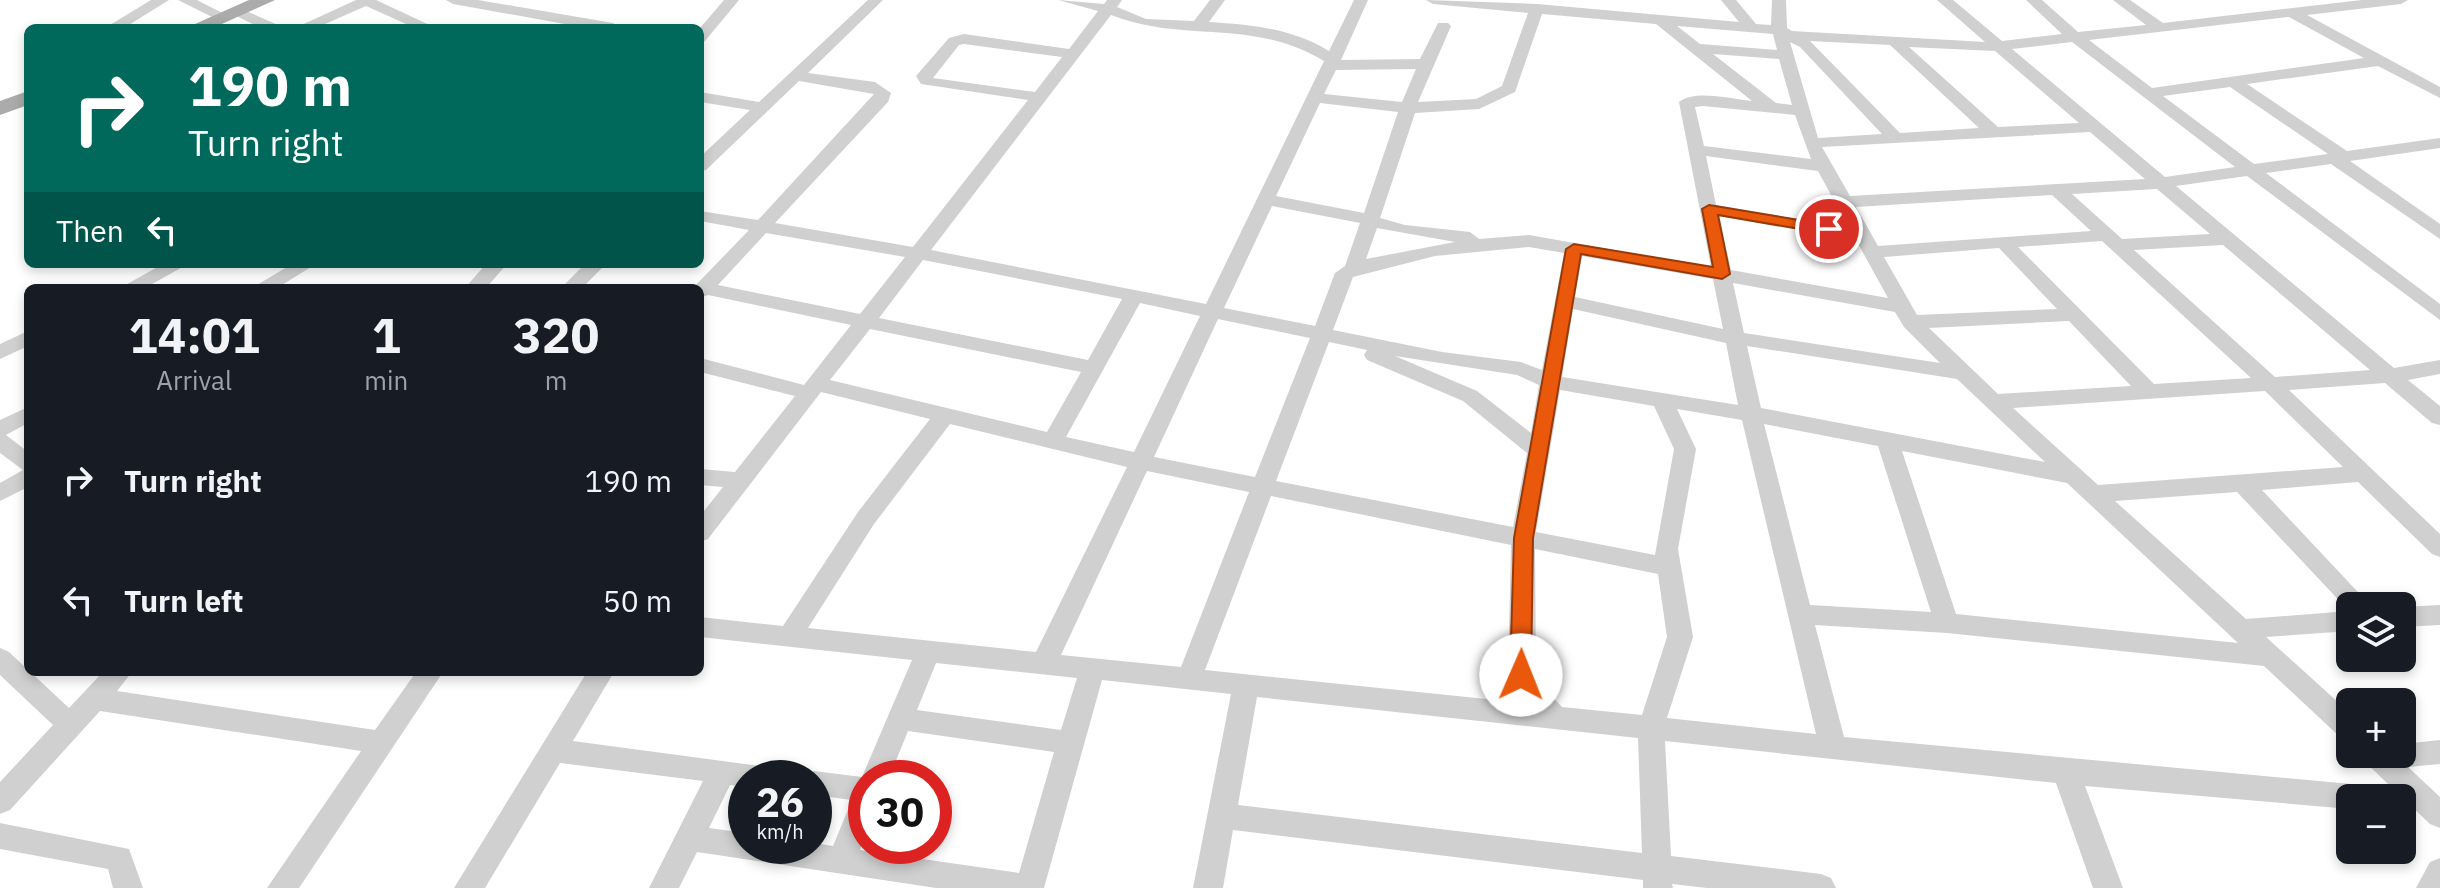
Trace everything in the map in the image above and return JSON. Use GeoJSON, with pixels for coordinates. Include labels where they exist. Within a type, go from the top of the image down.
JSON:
{"type":"FeatureCollection","features":[{"type":"Feature","properties":{"kind":"main road"},"geometry":{"type":"LineString","coordinates":[[206,24],[266,0]]}},
{"type":"Feature","properties":{"kind":"main road"},"geometry":{"type":"LineString","coordinates":[[0,109],[24,99]]}},
{"type":"Feature","properties":{"kind":"street"},"geometry":{"type":"LineString","coordinates":[[120,24],[162,0]]}},
{"type":"Feature","properties":{"kind":"street"},"geometry":{"type":"LineString","coordinates":[[185,0],[261,24]]}},
{"type":"Feature","properties":{"kind":"street"},"geometry":{"type":"LineString","coordinates":[[312,24],[366,0],[414,24]]}},
{"type":"Feature","properties":{"kind":"street"},"geometry":{"type":"LineString","coordinates":[[851,0],[871,5]]}},
{"type":"Feature","properties":{"kind":"street"},"geometry":{"type":"LineString","coordinates":[[1065,0],[1112,5],[1144,23],[1248,28],[1303,42],[1331,62],[1426,64]]}},
{"type":"Feature","properties":{"kind":"street"},"geometry":{"type":"LineString","coordinates":[[1198,26],[1218,0]]}},
{"type":"Feature","properties":{"kind":"street"},"geometry":{"type":"LineString","coordinates":[[1044,663],[1209,311],[1361,0]]}},
{"type":"Feature","properties":{"kind":"street"},"geometry":{"type":"LineString","coordinates":[[1433,0],[1750,25],[1786,32],[1894,41],[2001,46],[2072,35],[2401,0]]}},
{"type":"Feature","properties":{"kind":"street"},"geometry":{"type":"LineString","coordinates":[[1626,0],[1697,48],[1770,107]]}},
{"type":"Feature","properties":{"kind":"street"},"geometry":{"type":"LineString","coordinates":[[1728,0],[1750,25]]}},
{"type":"Feature","properties":{"kind":"street"},"geometry":{"type":"LineString","coordinates":[[1779,0],[1786,32],[1786,55],[1811,143],[1905,314],[1993,402],[2244,629],[2336,717]]}},
{"type":"Feature","properties":{"kind":"street"},"geometry":{"type":"LineString","coordinates":[[1944,0],[2440,418]]}},
{"type":"Feature","properties":{"kind":"street"},"geometry":{"type":"LineString","coordinates":[[2033,0],[2072,35],[2440,314]]}},
{"type":"Feature","properties":{"kind":"street"},"geometry":{"type":"LineString","coordinates":[[2120,0],[2158,26]]}},
{"type":"Feature","properties":{"kind":"street"},"geometry":{"type":"LineString","coordinates":[[425,24],[464,1],[591,24]]}},
{"type":"Feature","properties":{"kind":"street"},"geometry":{"type":"LineString","coordinates":[[704,32],[723,3]]}},
{"type":"Feature","properties":{"kind":"street"},"geometry":{"type":"LineString","coordinates":[[704,162],[871,5]]}},
{"type":"Feature","properties":{"kind":"street"},"geometry":{"type":"LineString","coordinates":[[704,528],[1112,5]]}},
{"type":"Feature","properties":{"kind":"street"},"geometry":{"type":"LineString","coordinates":[[1314,98],[1408,108],[1479,104],[1509,89],[1537,8]]}},
{"type":"Feature","properties":{"kind":"street"},"geometry":{"type":"LineString","coordinates":[[2290,12],[2440,93]]}},
{"type":"Feature","properties":{"kind":"street"},"geometry":{"type":"LineString","coordinates":[[1354,268],[1408,108],[1443,26]]}},
{"type":"Feature","properties":{"kind":"street"},"geometry":{"type":"LineString","coordinates":[[1786,32],[1895,138]]}},
{"type":"Feature","properties":{"kind":"street"},"geometry":{"type":"LineString","coordinates":[[1039,97],[939,84],[927,81],[924,76],[954,41],[964,39],[1073,54]]}},
{"type":"Feature","properties":{"kind":"street"},"geometry":{"type":"LineString","coordinates":[[1894,41],[1993,132]]}},
{"type":"Feature","properties":{"kind":"street"},"geometry":{"type":"LineString","coordinates":[[1697,48],[1786,55]]}},
{"type":"Feature","properties":{"kind":"street"},"geometry":{"type":"LineString","coordinates":[[2149,93],[2379,61]]}},
{"type":"Feature","properties":{"kind":"street"},"geometry":{"type":"LineString","coordinates":[[704,288],[880,102],[883,93],[875,87],[795,76]]}},
{"type":"Feature","properties":{"kind":"street"},"geometry":{"type":"LineString","coordinates":[[2232,81],[2440,233]]}},
{"type":"Feature","properties":{"kind":"street"},"geometry":{"type":"LineString","coordinates":[[704,98],[761,107]]}},
{"type":"Feature","properties":{"kind":"street"},"geometry":{"type":"LineString","coordinates":[[1802,111],[1687,102],[1751,414],[1833,747]]}},
{"type":"Feature","properties":{"kind":"street"},"geometry":{"type":"LineString","coordinates":[[1811,143],[2093,127]]}},
{"type":"Feature","properties":{"kind":"street"},"geometry":{"type":"LineString","coordinates":[[1841,202],[2161,183],[2440,143]]}},
{"type":"Feature","properties":{"kind":"street"},"geometry":{"type":"LineString","coordinates":[[1697,150],[1823,166]]}},
{"type":"Feature","properties":{"kind":"street"},"geometry":{"type":"LineString","coordinates":[[2056,189],[2269,383],[2440,548]]}},
{"type":"Feature","properties":{"kind":"street"},"geometry":{"type":"LineString","coordinates":[[1264,199],[1441,236],[1574,249],[1722,274],[1905,314],[2072,315]]}},
{"type":"Feature","properties":{"kind":"street"},"geometry":{"type":"LineString","coordinates":[[1709,209],[1864,243],[2227,239]]}},
{"type":"Feature","properties":{"kind":"street"},"geometry":{"type":"LineString","coordinates":[[704,217],[970,262],[1442,359],[1521,369],[1551,382],[1751,414],[2074,476]]}},
{"type":"Feature","properties":{"kind":"street"},"geometry":{"type":"LineString","coordinates":[[1189,679],[1345,273],[1354,268],[1503,240]]}},
{"type":"Feature","properties":{"kind":"street"},"geometry":{"type":"LineString","coordinates":[[2003,242],[2149,392]]}},
{"type":"Feature","properties":{"kind":"street"},"geometry":{"type":"LineString","coordinates":[[1555,718],[1526,686],[1521,675],[1523,538],[1574,249]]}},
{"type":"Feature","properties":{"kind":"street"},"geometry":{"type":"LineString","coordinates":[[138,284],[170,268]]}},
{"type":"Feature","properties":{"kind":"street"},"geometry":{"type":"LineString","coordinates":[[269,284],[299,268]]}},
{"type":"Feature","properties":{"kind":"street"},"geometry":{"type":"LineString","coordinates":[[479,284],[493,268]]}},
{"type":"Feature","properties":{"kind":"street"},"geometry":{"type":"LineString","coordinates":[[575,284],[592,268]]}},
{"type":"Feature","properties":{"kind":"street"},"geometry":{"type":"LineString","coordinates":[[704,290],[1094,368]]}},
{"type":"Feature","properties":{"kind":"street"},"geometry":{"type":"LineString","coordinates":[[1053,441],[1133,297]]}},
{"type":"Feature","properties":{"kind":"street"},"geometry":{"type":"LineString","coordinates":[[1565,301],[1735,338],[1963,373]]}},
{"type":"Feature","properties":{"kind":"street"},"geometry":{"type":"LineString","coordinates":[[1322,332],[1470,396],[1495,412],[1539,451]]}},
{"type":"Feature","properties":{"kind":"street"},"geometry":{"type":"LineString","coordinates":[[0,352],[24,340]]}},
{"type":"Feature","properties":{"kind":"street"},"geometry":{"type":"LineString","coordinates":[[704,366],[945,415],[1140,462],[1668,567]]}},
{"type":"Feature","properties":{"kind":"street"},"geometry":{"type":"LineString","coordinates":[[1993,402],[2391,376],[2440,367]]}},
{"type":"Feature","properties":{"kind":"street"},"geometry":{"type":"LineString","coordinates":[[1658,878],[1651,728],[1680,637],[1666,549],[1685,449],[1662,400]]}},
{"type":"Feature","properties":{"kind":"street"},"geometry":{"type":"LineString","coordinates":[[789,637],[866,518],[945,415]]}},
{"type":"Feature","properties":{"kind":"street"},"geometry":{"type":"LineString","coordinates":[[0,429],[24,416]]}},
{"type":"Feature","properties":{"kind":"street"},"geometry":{"type":"LineString","coordinates":[[1887,440],[1947,623]]}},
{"type":"Feature","properties":{"kind":"street"},"geometry":{"type":"LineString","coordinates":[[0,441],[24,461]]}},
{"type":"Feature","properties":{"kind":"street"},"geometry":{"type":"LineString","coordinates":[[2093,494],[2361,474]]}},
{"type":"Feature","properties":{"kind":"street"},"geometry":{"type":"LineString","coordinates":[[704,477],[741,481]]}},
{"type":"Feature","properties":{"kind":"street"},"geometry":{"type":"LineString","coordinates":[[0,493],[24,479]]}},
{"type":"Feature","properties":{"kind":"street"},"geometry":{"type":"LineString","coordinates":[[2242,483],[2346,592]]}},
{"type":"Feature","properties":{"kind":"street"},"geometry":{"type":"LineString","coordinates":[[1800,614],[1947,623],[2273,657]]}},
{"type":"Feature","properties":{"kind":"street"},"geometry":{"type":"LineString","coordinates":[[2416,616],[2440,615]]}},
{"type":"Feature","properties":{"kind":"street"},"geometry":{"type":"LineString","coordinates":[[2244,629],[2336,622]]}},
{"type":"Feature","properties":{"kind":"street"},"geometry":{"type":"LineString","coordinates":[[704,627],[2066,772],[2336,795]]}},
{"type":"Feature","properties":{"kind":"street"},"geometry":{"type":"LineString","coordinates":[[883,760],[928,652]]}},
{"type":"Feature","properties":{"kind":"street"},"geometry":{"type":"LineString","coordinates":[[2,664],[70,725]]}},
{"type":"Feature","properties":{"kind":"street"},"geometry":{"type":"LineString","coordinates":[[690,838],[1029,888],[1092,669]]}},
{"type":"Feature","properties":{"kind":"street"},"geometry":{"type":"LineString","coordinates":[[0,801],[115,676]]}},
{"type":"Feature","properties":{"kind":"street"},"geometry":{"type":"LineString","coordinates":[[282,888],[427,676]]}},
{"type":"Feature","properties":{"kind":"street"},"geometry":{"type":"LineString","coordinates":[[469,888],[599,676]]}},
{"type":"Feature","properties":{"kind":"street"},"geometry":{"type":"LineString","coordinates":[[1208,888],[1246,685]]}},
{"type":"Feature","properties":{"kind":"street"},"geometry":{"type":"LineString","coordinates":[[94,699],[381,742]]}},
{"type":"Feature","properties":{"kind":"street"},"geometry":{"type":"LineString","coordinates":[[900,719],[1071,743]]}},
{"type":"Feature","properties":{"kind":"street"},"geometry":{"type":"LineString","coordinates":[[553,750],[728,773]]}},
{"type":"Feature","properties":{"kind":"street"},"geometry":{"type":"LineString","coordinates":[[2416,754],[2440,752]]}},
{"type":"Feature","properties":{"kind":"street"},"geometry":{"type":"LineString","coordinates":[[2388,768],[2423,806]]}},
{"type":"Feature","properties":{"kind":"street"},"geometry":{"type":"LineString","coordinates":[[664,888],[722,772]]}},
{"type":"Feature","properties":{"kind":"street"},"geometry":{"type":"LineString","coordinates":[[2066,772],[2108,888]]}},
{"type":"Feature","properties":{"kind":"street"},"geometry":{"type":"LineString","coordinates":[[1222,816],[1658,878],[1821,888]]}},
{"type":"Feature","properties":{"kind":"street"},"geometry":{"type":"LineString","coordinates":[[0,836],[119,858],[128,888]]}},
{"type":"Feature","properties":{"kind":"street"},"geometry":{"type":"LineString","coordinates":[[841,860],[848,843]]}},
{"type":"Feature","properties":{"kind":"street"},"geometry":{"type":"LineString","coordinates":[[2431,888],[2440,872]]}},
{"type":"Feature","properties":{"kind":"route"},"geometry":{"type":"LineString","coordinates":[[1521,675],[1523,538],[1574,249],[1722,274],[1709,209],[1829,229]]}}]}
